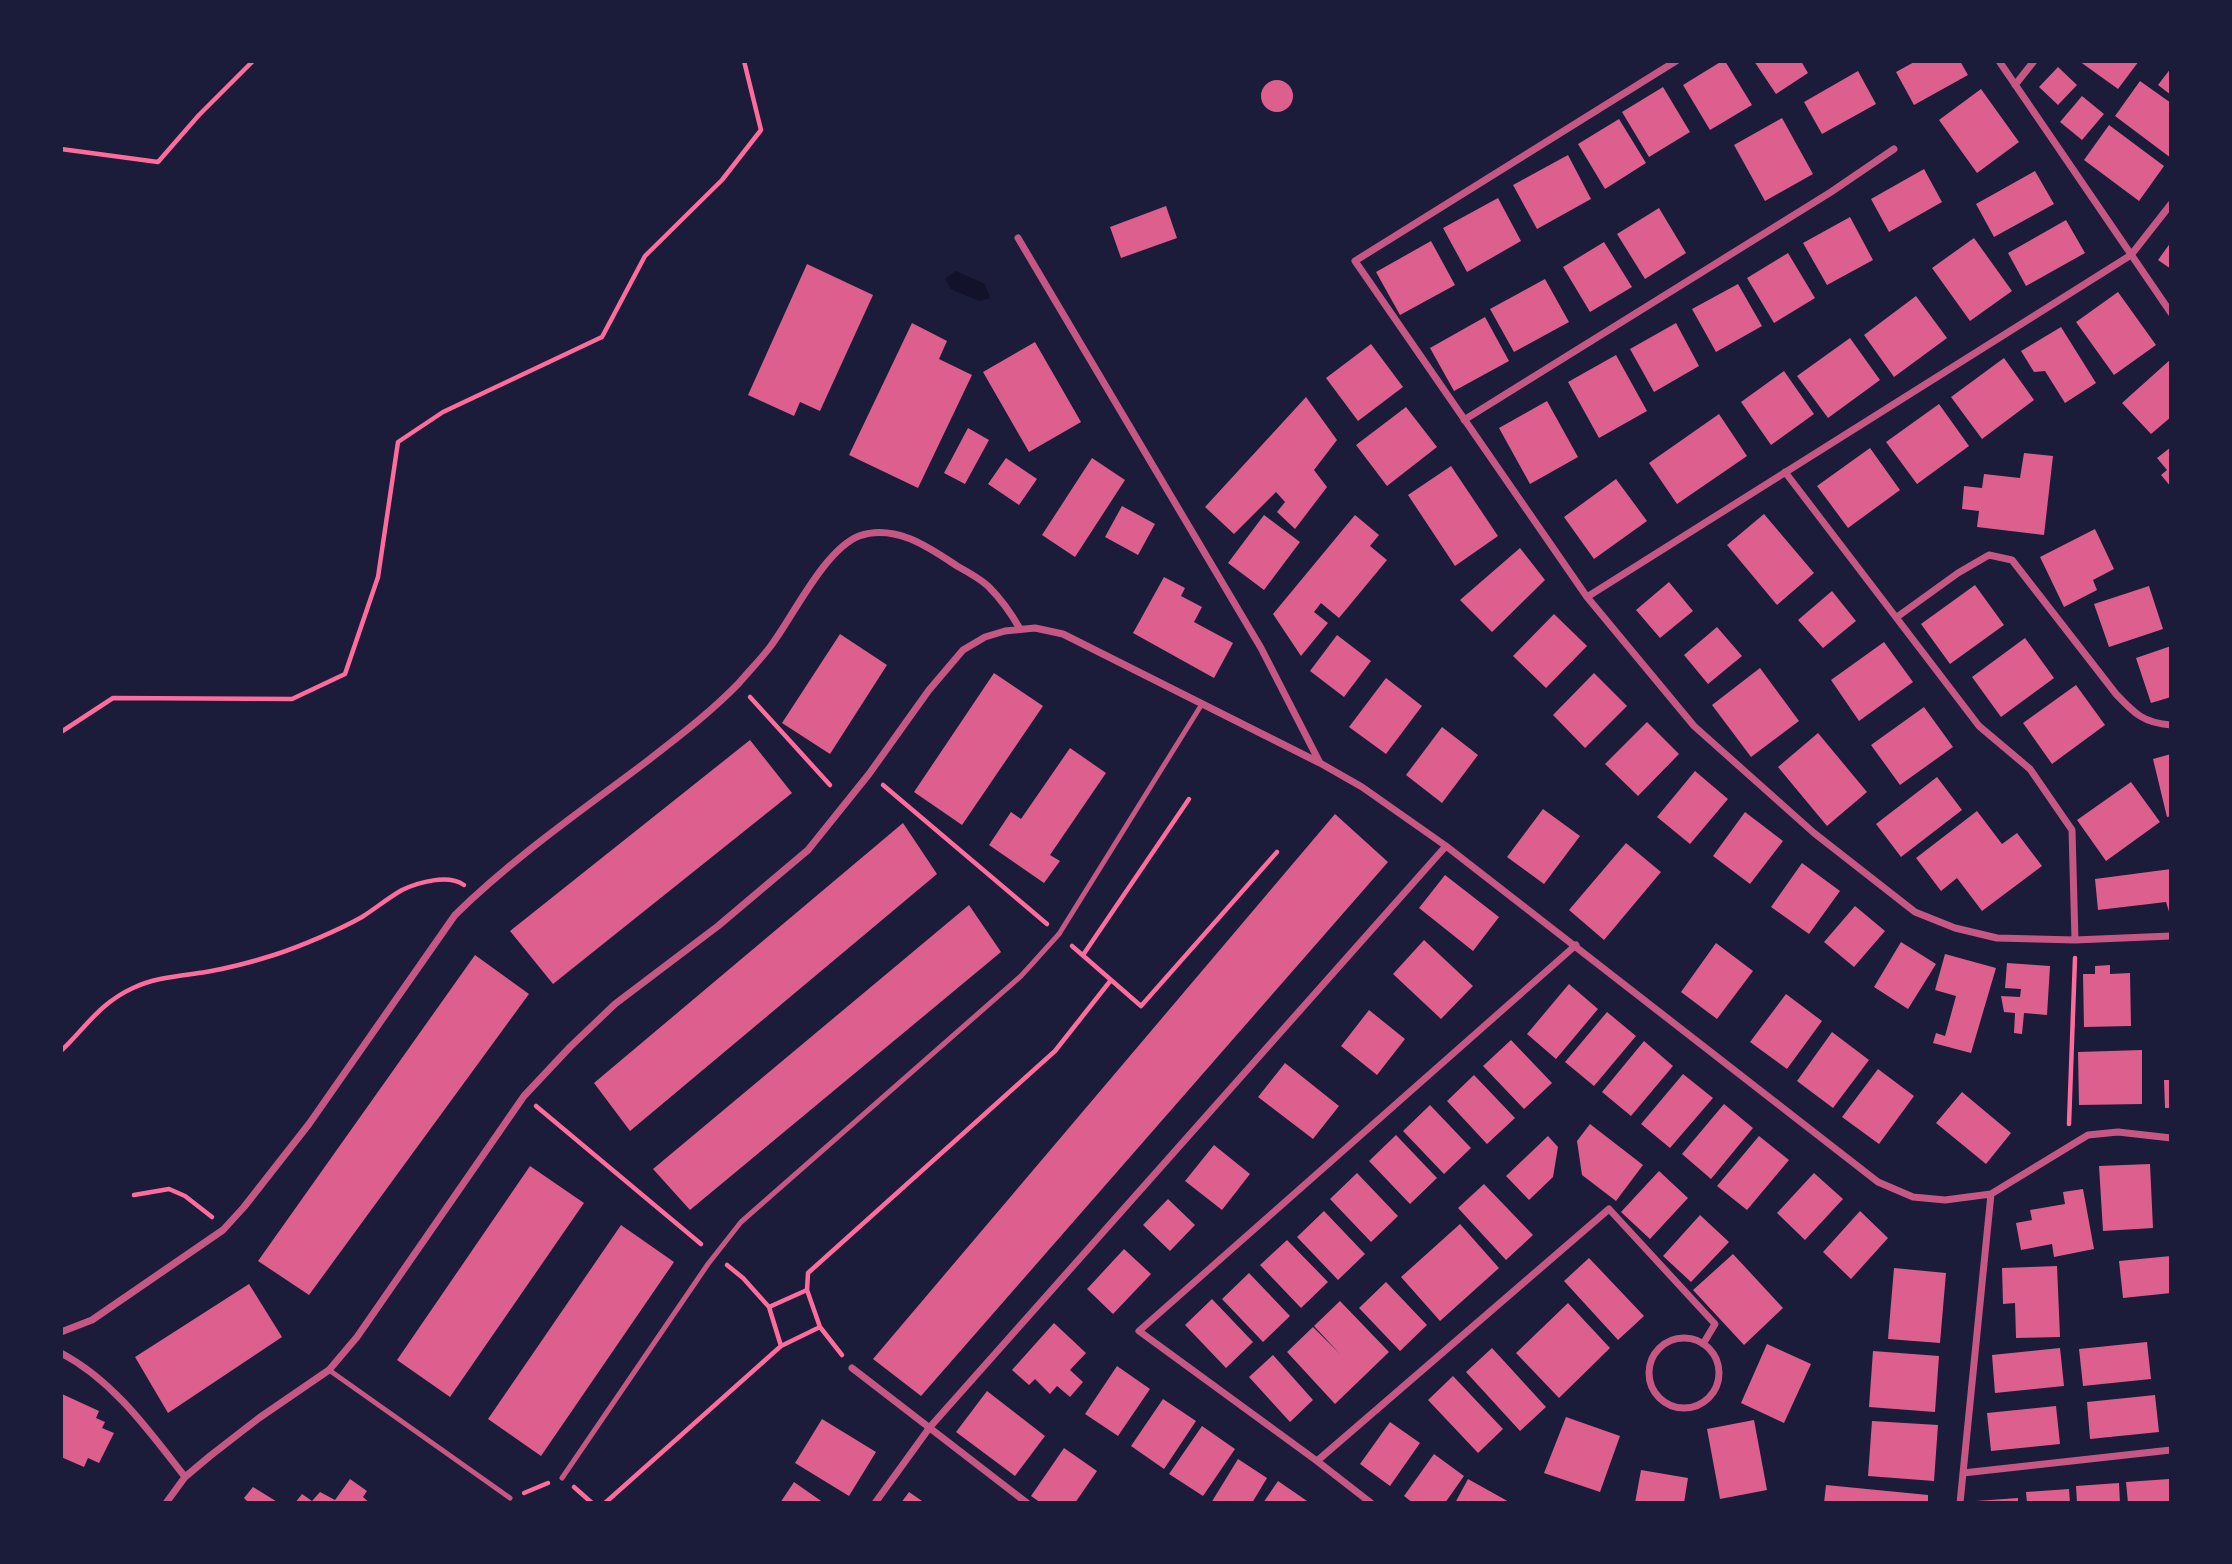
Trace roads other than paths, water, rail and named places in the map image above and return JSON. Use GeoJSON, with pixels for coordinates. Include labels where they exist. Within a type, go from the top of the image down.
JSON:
{"type":"FeatureCollection","features":[{"type":"Feature","properties":{"kind":"street"},"geometry":{"type":"LineString","coordinates":[[1676,61],[1354,261],[1587,597],[1694,726],[1815,833],[1915,912],[1955,928],[1997,938],[2076,940],[2171,936]]}},
{"type":"Feature","properties":{"kind":"street"},"geometry":{"type":"LineString","coordinates":[[1999,61],[2171,313]]}},
{"type":"Feature","properties":{"kind":"street"},"geometry":{"type":"LineString","coordinates":[[2015,85],[2034,61]]}},
{"type":"Feature","properties":{"kind":"street"},"geometry":{"type":"LineString","coordinates":[[1464,420],[1831,192],[1894,149]]}},
{"type":"Feature","properties":{"kind":"street"},"geometry":{"type":"LineString","coordinates":[[1587,597],[2131,255],[2171,204]]}},
{"type":"Feature","properties":{"kind":"street"},"geometry":{"type":"LineString","coordinates":[[1018,238],[1261,649],[1320,763]]}},
{"type":"Feature","properties":{"kind":"street"},"geometry":{"type":"LineString","coordinates":[[1785,472],[1979,726],[2029,769],[2072,830],[2076,940]]}},
{"type":"Feature","properties":{"kind":"street"},"geometry":{"type":"LineString","coordinates":[[61,1332],[92,1320],[223,1230],[309,1124],[455,915],[520,858],[677,738],[738,684],[770,647],[823,568],[844,546],[860,536],[899,535],[920,542],[986,584],[1004,603],[1020,629]]}},
{"type":"Feature","properties":{"kind":"street"},"geometry":{"type":"LineString","coordinates":[[1897,617],[1958,573],[1989,555],[2012,560],[2116,694],[2135,714],[2154,724],[2171,725]]}},
{"type":"Feature","properties":{"kind":"street"},"geometry":{"type":"LineString","coordinates":[[166,1503],[185,1477],[234,1436],[329,1370],[357,1336],[524,1097],[570,1047],[607,1011],[718,926],[807,850],[869,774],[929,690],[963,650],[985,637],[1020,629],[1049,630],[1063,634],[1320,763],[1362,787],[1446,845],[1878,1182],[1913,1197],[1945,1200],[1991,1194],[2088,1135],[2118,1132],[2171,1138]]}},
{"type":"Feature","properties":{"kind":"street"},"geometry":{"type":"LineString","coordinates":[[875,1503],[930,1427],[1446,845]]}},
{"type":"Feature","properties":{"kind":"street"},"geometry":{"type":"LineString","coordinates":[[1371,1503],[1139,1331],[1576,945]]}},
{"type":"Feature","properties":{"kind":"street"},"geometry":{"type":"LineString","coordinates":[[1960,1503],[1991,1194]]}},
{"type":"Feature","properties":{"kind":"street"},"geometry":{"type":"LineString","coordinates":[[1317,1461],[1609,1209],[1715,1324],[1703,1344]]}},
{"type":"Feature","properties":{"kind":"street"},"geometry":{"type":"LineString","coordinates":[[1683,1338],[1703,1344],[1718,1363],[1716,1387],[1709,1397],[1689,1408],[1665,1403],[1656,1395],[1651,1385],[1649,1374],[1655,1353],[1672,1340],[1683,1338]]}},
{"type":"Feature","properties":{"kind":"street"},"geometry":{"type":"LineString","coordinates":[[61,1353],[83,1365],[109,1387],[185,1477]]}},
{"type":"Feature","properties":{"kind":"street"},"geometry":{"type":"LineString","coordinates":[[852,1368],[1027,1503]]}},
{"type":"Feature","properties":{"kind":"street"},"geometry":{"type":"LineString","coordinates":[[1963,1473],[2171,1450]]}},
{"type":"Feature","properties":{"kind":"lane"},"geometry":{"type":"LineString","coordinates":[[562,1478],[714,1256],[741,1222],[1021,976],[1059,934],[1202,704]]}},
{"type":"Feature","properties":{"kind":"lane"},"geometry":{"type":"LineString","coordinates":[[329,1370],[510,1499]]}}]}
